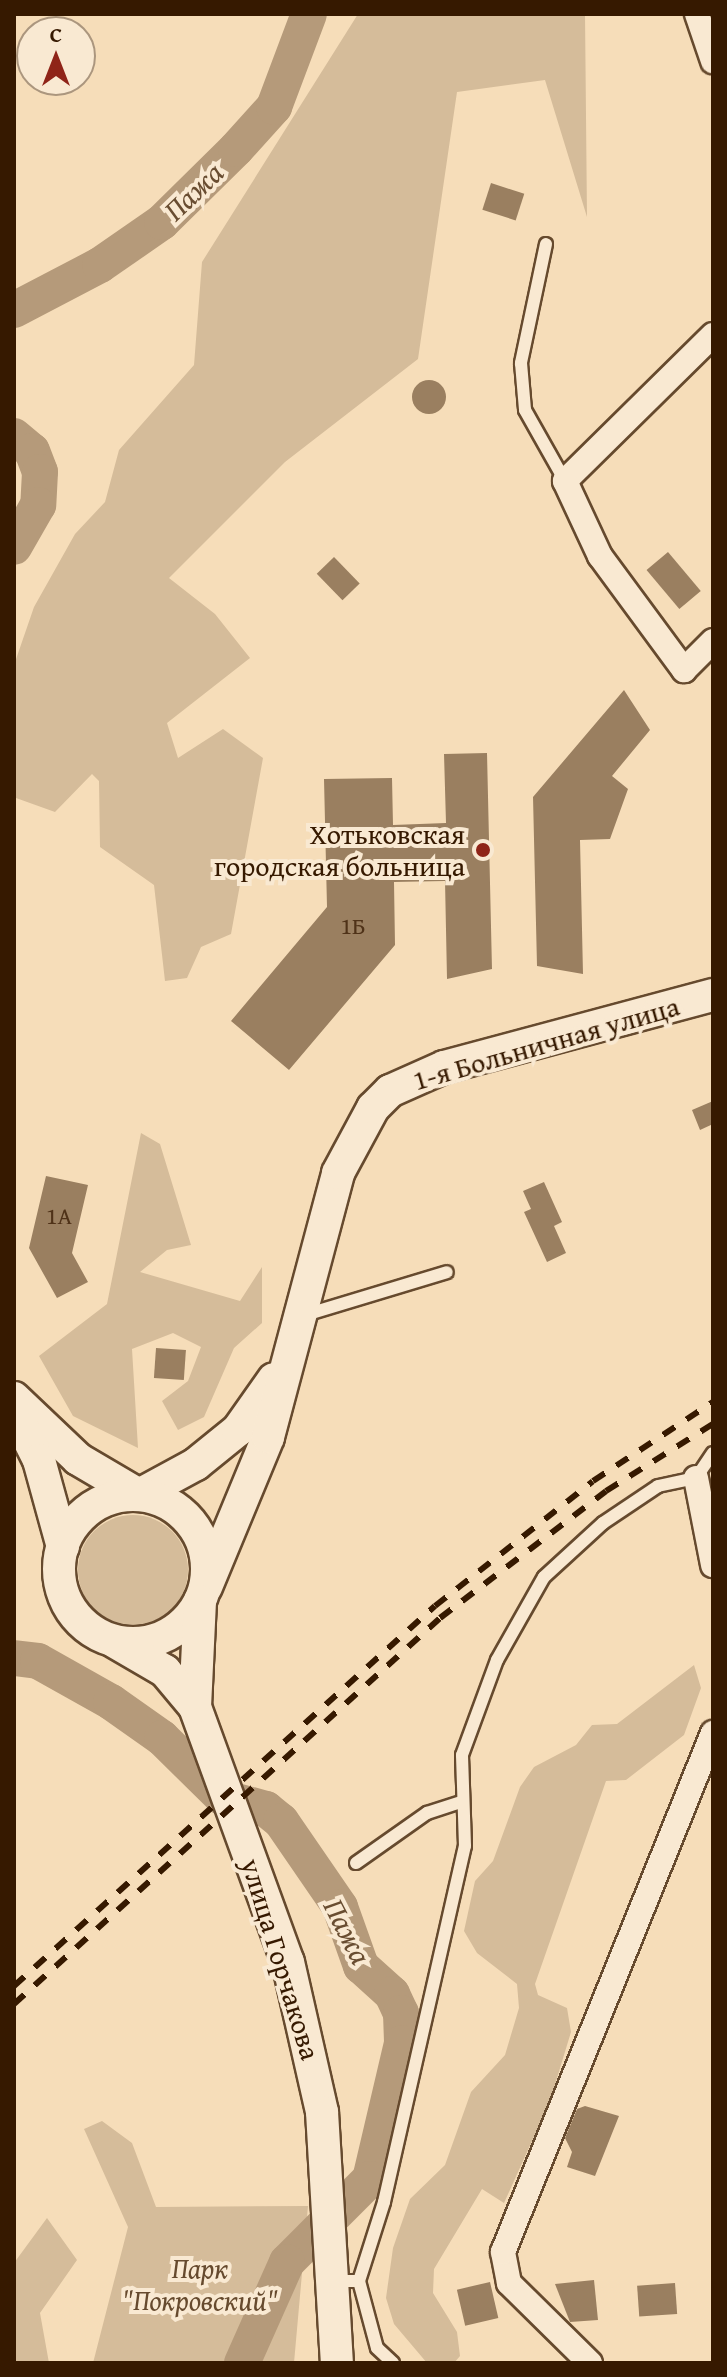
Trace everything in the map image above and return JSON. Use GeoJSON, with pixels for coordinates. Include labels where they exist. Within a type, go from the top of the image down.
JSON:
{"type":"FeatureCollection","features":[{"type":"Feature","properties":{"kind":"main road","name":"1-я Больничная улица"},"geometry":{"type":"LineString","coordinates":[[203,1594],[268,1437],[297,1318],[346,1151],[390,1091],[444,1067],[713,995]]}},
{"type":"Feature","properties":{"kind":"main road"},"geometry":{"type":"LineString","coordinates":[[63,1547],[92,1508],[139,1495],[196,1464],[238,1430],[284,1366]]}},
{"type":"Feature","properties":{"kind":"main road"},"geometry":{"type":"LineString","coordinates":[[14,1398],[78,1459],[139,1495],[161,1500],[194,1527],[204,1547],[195,1707]]}},
{"type":"Feature","properties":{"kind":"main road"},"geometry":{"type":"LineString","coordinates":[[14,1410],[39,1460],[63,1547],[59,1570],[68,1603],[91,1630],[165,1671],[195,1707]]}},
{"type":"Feature","properties":{"kind":"main road"},"geometry":{"type":"LineString","coordinates":[[112,1640],[163,1637],[185,1622],[203,1594]]}},
{"type":"Feature","properties":{"kind":"main road","name":"улица Горчакова"},"geometry":{"type":"LineString","coordinates":[[195,1707],[273,1917],[312,2058],[348,2281],[337,2363]]}},
{"type":"Feature","properties":{"kind":"street"},"geometry":{"type":"LineString","coordinates":[[697,14],[713,61]]}},
{"type":"Feature","properties":{"kind":"street"},"geometry":{"type":"LineString","coordinates":[[713,335],[565,481],[600,556],[684,670],[713,641]]}},
{"type":"Feature","properties":{"kind":"street"},"geometry":{"type":"LineString","coordinates":[[696,1478],[713,1565]]}},
{"type":"Feature","properties":{"kind":"street"},"geometry":{"type":"LineString","coordinates":[[590,2363],[509,2283],[503,2252],[713,1733]]}},
{"type":"Feature","properties":{"kind":"lane"},"geometry":{"type":"LineString","coordinates":[[546,244],[521,363],[525,410],[565,481]]}},
{"type":"Feature","properties":{"kind":"lane"},"geometry":{"type":"LineString","coordinates":[[297,1318],[447,1272]]}},
{"type":"Feature","properties":{"kind":"lane"},"geometry":{"type":"LineString","coordinates":[[393,2363],[377,2348],[348,2281],[384,2202],[465,1846],[461,1802],[462,1755],[497,1660],[544,1577],[603,1523],[658,1486],[696,1478],[713,1453]]}},
{"type":"Feature","properties":{"kind":"lane"},"geometry":{"type":"LineString","coordinates":[[356,1863],[427,1813],[461,1802]]}},
{"type":"Feature","properties":{"kind":"green space"},"geometry":{"type":"Polygon","coordinates":[[[358,14],[585,14],[587,217],[545,80],[457,92],[418,359],[285,462],[169,578],[215,614],[250,658],[167,723],[178,758],[223,729],[263,758],[231,934],[201,947],[187,978],[165,981],[154,885],[100,847],[99,781],[92,774],[55,812],[16,798],[14,665],[34,607],[75,534],[105,502],[119,450],[194,365],[202,262],[358,14]]]}},
{"type":"Feature","properties":{"kind":"green space"},"geometry":{"type":"Polygon","coordinates":[[[141,1133],[160,1144],[191,1245],[167,1250],[140,1272],[240,1301],[262,1267],[262,1323],[234,1348],[204,1417],[178,1430],[162,1401],[188,1381],[201,1347],[173,1333],[132,1349],[138,1448],[73,1416],[39,1356],[107,1304],[141,1133]]]}},
{"type":"Feature","properties":{"kind":"green space"},"geometry":{"type":"Polygon","coordinates":[[[133,1515],[154,1519],[172,1531],[184,1549],[188,1570],[184,1591],[172,1609],[154,1621],[133,1625],[112,1621],[94,1609],[82,1591],[78,1570],[82,1549],[94,1531],[112,1519],[133,1515]]]}},
{"type":"Feature","properties":{"kind":"green space"},"geometry":{"type":"Polygon","coordinates":[[[694,1665],[701,1688],[684,1735],[626,1780],[606,1781],[535,1984],[538,1995],[567,2008],[571,2032],[550,2101],[504,2203],[482,2189],[434,2269],[433,2293],[457,2332],[460,2356],[454,2363],[427,2363],[394,2324],[386,2298],[393,2248],[410,2199],[445,2165],[471,2092],[505,2055],[519,2008],[517,1984],[477,1953],[464,1931],[475,1881],[493,1861],[520,1787],[534,1767],[576,1745],[592,1725],[617,1724],[694,1665]]]}},
{"type":"Feature","properties":{"kind":"green space","name":"Парк \"Покровский\""},"geometry":{"type":"Polygon","coordinates":[[[102,2121],[132,2143],[156,2207],[308,2206],[294,2363],[93,2363],[128,2227],[84,2129],[102,2121]]]}},
{"type":"Feature","properties":{"kind":"green space"},"geometry":{"type":"Polygon","coordinates":[[[47,2218],[77,2260],[40,2313],[49,2363],[14,2363],[14,2263],[47,2218]]]}},
{"type":"Feature","properties":{"kind":"building"},"geometry":{"type":"Polygon","coordinates":[[[491,183],[524,194],[516,220],[482,210],[491,183]]]}},
{"type":"Feature","properties":{"kind":"building"},"geometry":{"type":"Polygon","coordinates":[[[429,380],[441,385],[446,397],[441,409],[429,414],[417,409],[412,397],[417,385],[429,380]]]}},
{"type":"Feature","properties":{"kind":"building"},"geometry":{"type":"Polygon","coordinates":[[[668,552],[701,591],[679,609],[647,570],[668,552]]]}},
{"type":"Feature","properties":{"kind":"building"},"geometry":{"type":"Polygon","coordinates":[[[334,557],[360,584],[342,600],[317,574],[334,557]]]}},
{"type":"Feature","properties":{"kind":"building"},"geometry":{"type":"Polygon","coordinates":[[[624,690],[650,730],[612,776],[628,789],[610,839],[580,840],[583,974],[537,966],[533,797],[624,690]]]}},
{"type":"Feature","properties":{"kind":"building"},"geometry":{"type":"Polygon","coordinates":[[[487,753],[492,969],[447,979],[445,881],[394,882],[395,945],[289,1070],[231,1021],[327,907],[324,779],[392,778],[393,825],[446,823],[444,754],[487,753]]]}},
{"type":"Feature","properties":{"kind":"building"},"geometry":{"type":"Polygon","coordinates":[[[713,1101],[713,1124],[700,1130],[692,1110],[713,1101]]]}},
{"type":"Feature","properties":{"kind":"building"},"geometry":{"type":"Polygon","coordinates":[[[46,1176],[88,1185],[72,1253],[88,1282],[57,1298],[29,1248],[46,1176]]]}},
{"type":"Feature","properties":{"kind":"building"},"geometry":{"type":"Polygon","coordinates":[[[544,1182],[562,1222],[554,1226],[566,1253],[547,1262],[524,1212],[531,1209],[523,1191],[544,1182]]]}},
{"type":"Feature","properties":{"kind":"building"},"geometry":{"type":"Polygon","coordinates":[[[156,1348],[186,1350],[184,1380],[154,1378],[156,1348]]]}},
{"type":"Feature","properties":{"kind":"building"},"geometry":{"type":"Polygon","coordinates":[[[585,2106],[619,2116],[595,2176],[567,2167],[572,2152],[565,2138],[577,2109],[585,2106]]]}},
{"type":"Feature","properties":{"kind":"building"},"geometry":{"type":"Polygon","coordinates":[[[594,2280],[598,2320],[570,2322],[555,2284],[594,2280]]]}},
{"type":"Feature","properties":{"kind":"building"},"geometry":{"type":"Polygon","coordinates":[[[490,2282],[498,2318],[465,2326],[457,2290],[490,2282]]]}},
{"type":"Feature","properties":{"kind":"building"},"geometry":{"type":"Polygon","coordinates":[[[675,2283],[677,2314],[639,2317],[637,2286],[675,2283]]]}},
{"type":"Feature","properties":{"kind":"waterway","name":"Пажа"},"geometry":{"type":"LineString","coordinates":[[14,310],[100,265],[162,222],[236,149],[274,107],[309,14]]}},
{"type":"Feature","properties":{"kind":"waterway","name":"Пажа"},"geometry":{"type":"LineString","coordinates":[[14,436],[32,451],[40,472],[38,505],[14,547]]}},
{"type":"Feature","properties":{"kind":"waterway","name":"Пажа"},"geometry":{"type":"LineString","coordinates":[[14,1658],[38,1661],[111,1702],[162,1738],[222,1797],[266,1809],[281,1821],[340,1907],[361,1966],[392,1994],[401,2013],[402,2043],[370,2179],[287,2262],[242,2363]]}},
{"type":"Feature","properties":{"kind":"railway"},"geometry":{"type":"LineString","coordinates":[[14,1986],[435,1606],[593,1481],[713,1402]]}},
{"type":"Feature","properties":{"kind":"railway"},"geometry":{"type":"LineString","coordinates":[[14,2004],[440,1618],[606,1491],[713,1424]]}},
{"type":"Feature","properties":{"kind":"place","name":"Хотьковская городская больница"},"geometry":{"type":"Point","coordinates":[483,850]}}]}
